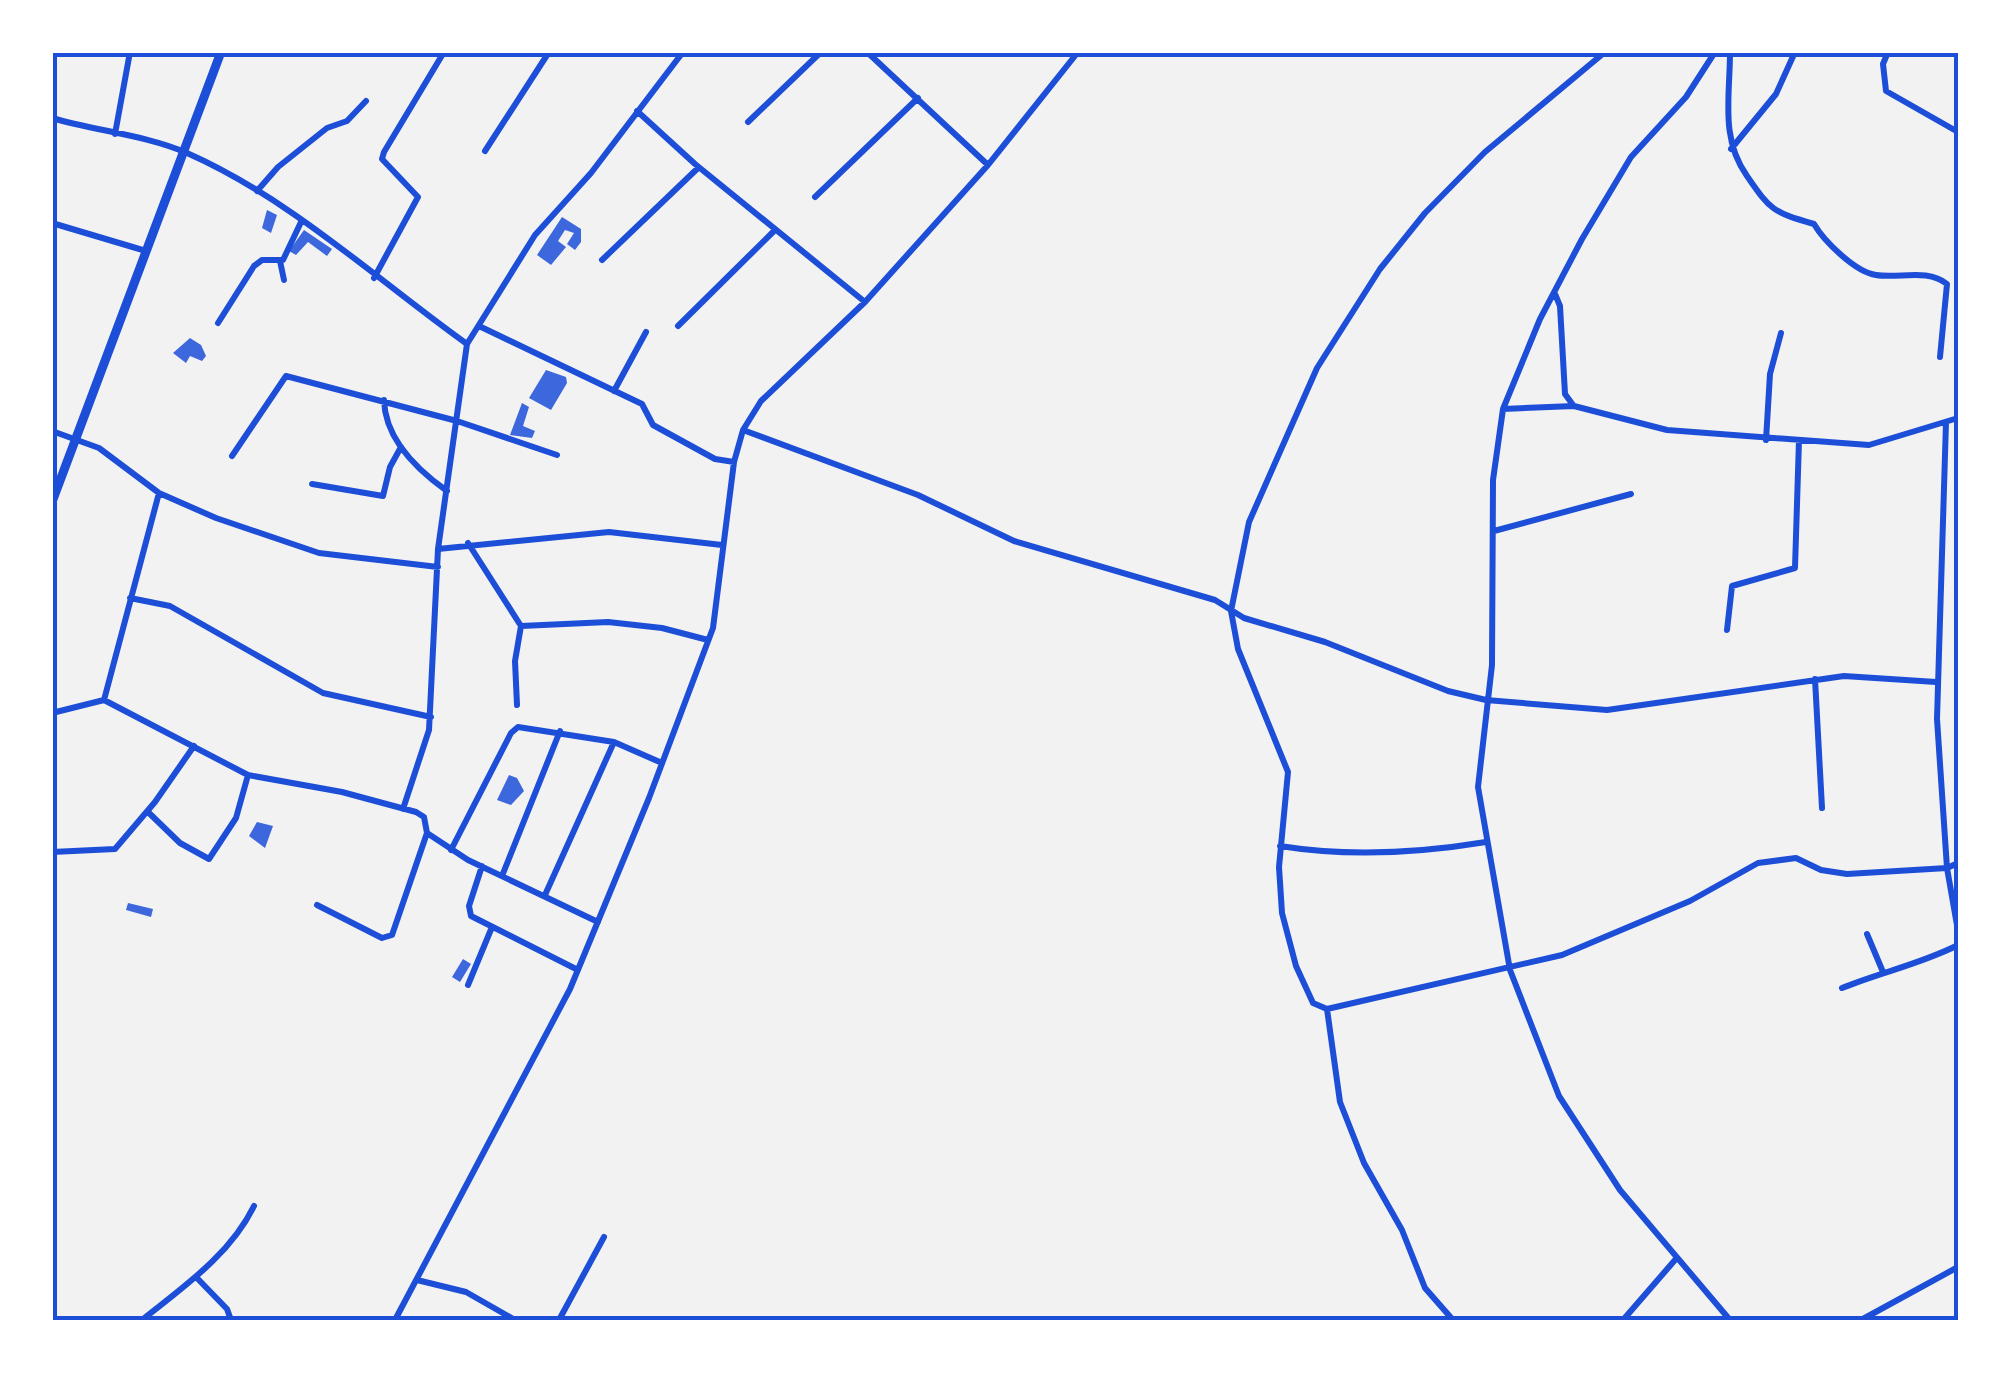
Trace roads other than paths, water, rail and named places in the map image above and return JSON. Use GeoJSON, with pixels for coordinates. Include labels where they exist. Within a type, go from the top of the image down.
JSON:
{"type":"FeatureCollection","features":[{"type":"Feature","properties":{"kind":"main road"},"geometry":{"type":"LineString","coordinates":[[52,502],[221,52]]}},
{"type":"Feature","properties":{"kind":"main road"},"geometry":{"type":"LineString","coordinates":[[52,1214],[52,1227]]}},
{"type":"Feature","properties":{"kind":"street"},"geometry":{"type":"LineString","coordinates":[[115,134],[130,52]]}},
{"type":"Feature","properties":{"kind":"street"},"geometry":{"type":"LineString","coordinates":[[374,278],[418,197],[382,160],[384,152],[444,52]]}},
{"type":"Feature","properties":{"kind":"street"},"geometry":{"type":"LineString","coordinates":[[485,151],[549,52]]}},
{"type":"Feature","properties":{"kind":"street"},"geometry":{"type":"LineString","coordinates":[[403,809],[431,717],[438,549],[467,344],[535,235],[683,52]]}},
{"type":"Feature","properties":{"kind":"street"},"geometry":{"type":"LineString","coordinates":[[748,122],[820,52]]}},
{"type":"Feature","properties":{"kind":"street"},"geometry":{"type":"LineString","coordinates":[[395,1320],[578,970],[662,763],[708,640],[734,462],[743,430],[761,400],[865,302],[988,165],[1078,52]]}},
{"type":"Feature","properties":{"kind":"street"},"geometry":{"type":"LineString","coordinates":[[1605,52],[1504,136],[1425,213],[1346,316],[1317,368],[1249,522],[1231,611],[1238,649],[1288,772],[1280,846],[1282,914],[1296,966],[1312,1003],[1327,1008],[1510,970],[1587,945],[1690,900],[1758,863],[1796,858],[1821,870],[1848,874],[1947,868],[1958,863]]}},
{"type":"Feature","properties":{"kind":"street"},"geometry":{"type":"LineString","coordinates":[[1715,52],[1686,97],[1631,158],[1582,239],[1540,319],[1503,409],[1494,455],[1492,665],[1478,787],[1510,970],[1559,1096],[1620,1190],[1675,1260],[1730,1320]]}},
{"type":"Feature","properties":{"kind":"street"},"geometry":{"type":"LineString","coordinates":[[1730,52],[1731,150],[1768,208],[1814,224],[1822,236],[1866,272],[1932,276],[1947,284],[1940,357]]}},
{"type":"Feature","properties":{"kind":"street"},"geometry":{"type":"LineString","coordinates":[[1731,150],[1776,94],[1795,52]]}},
{"type":"Feature","properties":{"kind":"street"},"geometry":{"type":"LineString","coordinates":[[1888,52],[1883,64],[1886,91],[1958,132]]}},
{"type":"Feature","properties":{"kind":"street"},"geometry":{"type":"LineString","coordinates":[[868,53],[988,165]]}},
{"type":"Feature","properties":{"kind":"street"},"geometry":{"type":"LineString","coordinates":[[815,197],[918,98]]}},
{"type":"Feature","properties":{"kind":"street"},"geometry":{"type":"LineString","coordinates":[[257,192],[278,167],[327,128],[347,121],[366,101]]}},
{"type":"Feature","properties":{"kind":"street"},"geometry":{"type":"LineString","coordinates":[[637,111],[698,168],[865,302]]}},
{"type":"Feature","properties":{"kind":"street"},"geometry":{"type":"LineString","coordinates":[[52,118],[185,152],[302,220],[374,278],[467,344]]}},
{"type":"Feature","properties":{"kind":"street"},"geometry":{"type":"LineString","coordinates":[[602,260],[698,168]]}},
{"type":"Feature","properties":{"kind":"street"},"geometry":{"type":"LineString","coordinates":[[284,280],[280,262],[302,220]]}},
{"type":"Feature","properties":{"kind":"street"},"geometry":{"type":"LineString","coordinates":[[52,223],[148,251]]}},
{"type":"Feature","properties":{"kind":"street"},"geometry":{"type":"LineString","coordinates":[[678,326],[774,231]]}},
{"type":"Feature","properties":{"kind":"street"},"geometry":{"type":"LineString","coordinates":[[218,323],[254,266],[262,260],[280,262]]}},
{"type":"Feature","properties":{"kind":"street"},"geometry":{"type":"LineString","coordinates":[[1555,294],[1560,306],[1565,394],[1574,406]]}},
{"type":"Feature","properties":{"kind":"street"},"geometry":{"type":"LineString","coordinates":[[480,326],[642,404],[653,425],[715,460],[734,462]]}},
{"type":"Feature","properties":{"kind":"street"},"geometry":{"type":"LineString","coordinates":[[614,390],[646,332]]}},
{"type":"Feature","properties":{"kind":"street"},"geometry":{"type":"LineString","coordinates":[[1766,440],[1770,374],[1781,334]]}},
{"type":"Feature","properties":{"kind":"street"},"geometry":{"type":"LineString","coordinates":[[232,456],[286,376],[457,421],[557,454]]}},
{"type":"Feature","properties":{"kind":"street"},"geometry":{"type":"LineString","coordinates":[[384,400],[388,430],[447,491]]}},
{"type":"Feature","properties":{"kind":"street"},"geometry":{"type":"LineString","coordinates":[[1503,409],[1574,406],[1666,430],[1869,445],[1958,417]]}},
{"type":"Feature","properties":{"kind":"street"},"geometry":{"type":"LineString","coordinates":[[1946,422],[1936,682],[1947,868],[1958,932]]}},
{"type":"Feature","properties":{"kind":"street"},"geometry":{"type":"LineString","coordinates":[[743,430],[918,495],[1014,541],[1216,600],[1231,611],[1325,642],[1448,691],[1486,700],[1606,710],[1814,679],[1876,676],[1936,682]]}},
{"type":"Feature","properties":{"kind":"street"},"geometry":{"type":"LineString","coordinates":[[52,431],[99,448],[159,492],[216,518],[318,554],[438,567]]}},
{"type":"Feature","properties":{"kind":"street"},"geometry":{"type":"LineString","coordinates":[[1727,630],[1732,586],[1795,568],[1799,440]]}},
{"type":"Feature","properties":{"kind":"street"},"geometry":{"type":"LineString","coordinates":[[312,484],[383,496],[390,467],[401,447]]}},
{"type":"Feature","properties":{"kind":"street"},"geometry":{"type":"LineString","coordinates":[[104,700],[159,492]]}},
{"type":"Feature","properties":{"kind":"street"},"geometry":{"type":"LineString","coordinates":[[1494,531],[1631,494]]}},
{"type":"Feature","properties":{"kind":"street"},"geometry":{"type":"LineString","coordinates":[[438,549],[468,543],[609,532],[722,544]]}},
{"type":"Feature","properties":{"kind":"street"},"geometry":{"type":"LineString","coordinates":[[468,543],[522,626],[515,661],[517,705]]}},
{"type":"Feature","properties":{"kind":"street"},"geometry":{"type":"LineString","coordinates":[[130,598],[170,606],[332,696],[431,717]]}},
{"type":"Feature","properties":{"kind":"street"},"geometry":{"type":"LineString","coordinates":[[522,626],[608,622],[662,628],[708,640]]}},
{"type":"Feature","properties":{"kind":"street"},"geometry":{"type":"LineString","coordinates":[[1814,679],[1822,808]]}},
{"type":"Feature","properties":{"kind":"street"},"geometry":{"type":"LineString","coordinates":[[52,712],[104,700],[248,775],[342,792],[424,817],[427,833],[392,936],[382,938],[316,905]]}},
{"type":"Feature","properties":{"kind":"street"},"geometry":{"type":"LineString","coordinates":[[451,850],[510,733],[524,727],[614,742],[662,763]]}},
{"type":"Feature","properties":{"kind":"street"},"geometry":{"type":"LineString","coordinates":[[502,876],[560,731]]}},
{"type":"Feature","properties":{"kind":"street"},"geometry":{"type":"LineString","coordinates":[[546,895],[614,742]]}},
{"type":"Feature","properties":{"kind":"street"},"geometry":{"type":"LineString","coordinates":[[52,852],[112,851],[148,812],[194,746]]}},
{"type":"Feature","properties":{"kind":"street"},"geometry":{"type":"LineString","coordinates":[[148,812],[180,843],[209,859],[236,818],[248,775]]}},
{"type":"Feature","properties":{"kind":"street"},"geometry":{"type":"LineString","coordinates":[[427,833],[451,850],[598,922]]}},
{"type":"Feature","properties":{"kind":"street"},"geometry":{"type":"LineString","coordinates":[[1280,846],[1333,852],[1410,851],[1486,842]]}},
{"type":"Feature","properties":{"kind":"street"},"geometry":{"type":"LineString","coordinates":[[482,866],[469,911],[578,970]]}},
{"type":"Feature","properties":{"kind":"street"},"geometry":{"type":"LineString","coordinates":[[468,985],[492,926]]}},
{"type":"Feature","properties":{"kind":"street"},"geometry":{"type":"LineString","coordinates":[[1866,934],[1883,972]]}},
{"type":"Feature","properties":{"kind":"street"},"geometry":{"type":"LineString","coordinates":[[1842,988],[1928,961],[1958,945]]}},
{"type":"Feature","properties":{"kind":"street"},"geometry":{"type":"LineString","coordinates":[[1327,1008],[1340,1102],[1364,1163],[1402,1230],[1425,1288],[1453,1320]]}},
{"type":"Feature","properties":{"kind":"street"},"geometry":{"type":"LineString","coordinates":[[142,1320],[198,1278],[242,1227],[254,1206]]}},
{"type":"Feature","properties":{"kind":"street"},"geometry":{"type":"LineString","coordinates":[[560,1320],[604,1237]]}},
{"type":"Feature","properties":{"kind":"street"},"geometry":{"type":"LineString","coordinates":[[1623,1320],[1675,1260]]}},
{"type":"Feature","properties":{"kind":"street"},"geometry":{"type":"LineString","coordinates":[[1861,1320],[1958,1267]]}},
{"type":"Feature","properties":{"kind":"street"},"geometry":{"type":"LineString","coordinates":[[198,1278],[227,1310],[231,1320]]}},
{"type":"Feature","properties":{"kind":"street"},"geometry":{"type":"LineString","coordinates":[[417,1280],[466,1292],[515,1320]]}}]}
